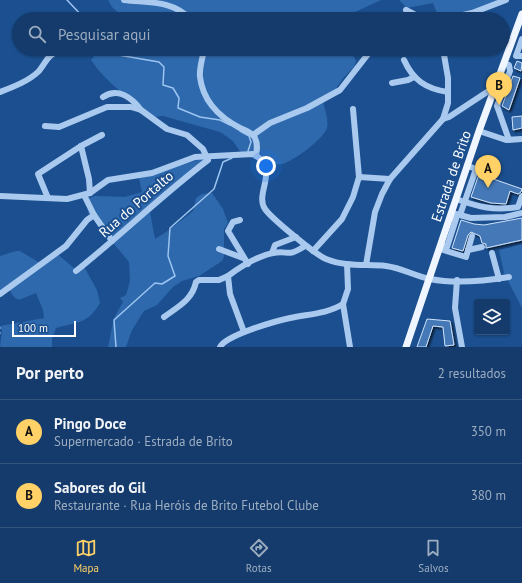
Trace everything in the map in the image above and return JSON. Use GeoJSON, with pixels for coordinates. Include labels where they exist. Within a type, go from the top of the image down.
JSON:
{"type":"FeatureCollection","features":[{"type":"Feature","properties":{"kind":"main road","name":"Estrada de Brito"},"geometry":{"type":"LineString","coordinates":[[510,47],[522,14]]}},
{"type":"Feature","properties":{"kind":"main road","name":"Estrada de Brito"},"geometry":{"type":"LineString","coordinates":[[406,347],[479,131],[507,56]]}},
{"type":"Feature","properties":{"kind":"street"},"geometry":{"type":"LineString","coordinates":[[124,0],[170,4],[184,12]]}},
{"type":"Feature","properties":{"kind":"street"},"geometry":{"type":"LineString","coordinates":[[475,12],[506,0]]}},
{"type":"Feature","properties":{"kind":"street"},"geometry":{"type":"LineString","coordinates":[[406,10],[410,12]]}},
{"type":"Feature","properties":{"kind":"street"},"geometry":{"type":"LineString","coordinates":[[522,40],[516,56],[522,56]]}},
{"type":"Feature","properties":{"kind":"street"},"geometry":{"type":"LineString","coordinates":[[0,92],[31,77],[39,70],[47,56]]}},
{"type":"Feature","properties":{"kind":"street"},"geometry":{"type":"LineString","coordinates":[[203,56],[200,76],[209,104],[224,120],[253,134],[258,145],[256,156]]}},
{"type":"Feature","properties":{"kind":"street"},"geometry":{"type":"LineString","coordinates":[[253,134],[270,123],[307,108],[340,90],[367,56]]}},
{"type":"Feature","properties":{"kind":"street"},"geometry":{"type":"LineString","coordinates":[[366,265],[375,212],[382,194],[390,179],[443,119],[448,103],[448,78],[444,56]]}},
{"type":"Feature","properties":{"kind":"street"},"geometry":{"type":"LineString","coordinates":[[404,60],[414,77],[428,87],[448,92]]}},
{"type":"Feature","properties":{"kind":"street"},"geometry":{"type":"LineString","coordinates":[[504,63],[509,65],[510,71],[497,106],[509,140]]}},
{"type":"Feature","properties":{"kind":"street"},"geometry":{"type":"LineString","coordinates":[[392,83],[408,80],[414,77]]}},
{"type":"Feature","properties":{"kind":"street"},"geometry":{"type":"LineString","coordinates":[[443,119],[449,117],[487,92],[494,90]]}},
{"type":"Feature","properties":{"kind":"street"},"geometry":{"type":"LineString","coordinates":[[103,97],[113,93],[123,95],[133,100],[141,110],[160,126],[187,136],[203,149],[206,155]]}},
{"type":"Feature","properties":{"kind":"street"},"geometry":{"type":"LineString","coordinates":[[46,126],[59,127],[113,106],[141,110]]}},
{"type":"Feature","properties":{"kind":"street"},"geometry":{"type":"LineString","coordinates":[[312,251],[342,219],[359,177],[353,109]]}},
{"type":"Feature","properties":{"kind":"street"},"geometry":{"type":"LineString","coordinates":[[479,131],[509,140],[522,139]]}},
{"type":"Feature","properties":{"kind":"street"},"geometry":{"type":"LineString","coordinates":[[48,198],[38,174],[81,146],[102,135]]}},
{"type":"Feature","properties":{"kind":"street"},"geometry":{"type":"LineString","coordinates":[[81,146],[89,179],[87,194],[94,215],[112,242]]}},
{"type":"Feature","properties":{"kind":"street"},"geometry":{"type":"LineString","coordinates":[[0,196],[67,200],[87,194],[108,180],[152,173],[174,166],[185,159],[206,155],[253,154],[263,163],[266,171],[263,200],[265,210],[305,246],[326,260],[347,264],[404,270],[430,279],[499,279],[509,277]]}},
{"type":"Feature","properties":{"kind":"street","name":"Rua do Portalto"},"geometry":{"type":"LineString","coordinates":[[76,271],[112,242],[172,187],[208,160],[206,155]]}},
{"type":"Feature","properties":{"kind":"street"},"geometry":{"type":"LineString","coordinates":[[460,215],[476,169],[468,166]]}},
{"type":"Feature","properties":{"kind":"street"},"geometry":{"type":"LineString","coordinates":[[359,177],[390,179]]}},
{"type":"Feature","properties":{"kind":"street"},"geometry":{"type":"LineString","coordinates":[[456,200],[482,208],[504,209],[518,207],[522,196]]}},
{"type":"Feature","properties":{"kind":"street"},"geometry":{"type":"LineString","coordinates":[[451,215],[460,215],[471,218],[505,217],[522,214]]}},
{"type":"Feature","properties":{"kind":"street"},"geometry":{"type":"LineString","coordinates":[[0,294],[66,246],[87,220],[94,215]]}},
{"type":"Feature","properties":{"kind":"street"},"geometry":{"type":"LineString","coordinates":[[240,220],[233,222],[228,231],[244,254],[243,258]]}},
{"type":"Feature","properties":{"kind":"street"},"geometry":{"type":"LineString","coordinates":[[440,247],[463,257],[466,256],[472,236]]}},
{"type":"Feature","properties":{"kind":"street"},"geometry":{"type":"LineString","coordinates":[[272,253],[275,245],[296,237]]}},
{"type":"Feature","properties":{"kind":"street"},"geometry":{"type":"LineString","coordinates":[[164,317],[191,297],[194,292],[196,282],[199,280],[218,280],[272,253],[293,254],[305,246]]}},
{"type":"Feature","properties":{"kind":"street"},"geometry":{"type":"LineString","coordinates":[[468,250],[482,247]]}},
{"type":"Feature","properties":{"kind":"street"},"geometry":{"type":"LineString","coordinates":[[219,248],[243,258],[248,264]]}},
{"type":"Feature","properties":{"kind":"street"},"geometry":{"type":"LineString","coordinates":[[492,253],[499,279]]}},
{"type":"Feature","properties":{"kind":"street"},"geometry":{"type":"LineString","coordinates":[[347,264],[348,289],[343,304],[350,347]]}},
{"type":"Feature","properties":{"kind":"street"},"geometry":{"type":"LineString","coordinates":[[228,276],[230,294],[244,332]]}},
{"type":"Feature","properties":{"kind":"street"},"geometry":{"type":"LineString","coordinates":[[457,280],[455,308],[462,347]]}},
{"type":"Feature","properties":{"kind":"street"},"geometry":{"type":"LineString","coordinates":[[220,347],[225,341],[244,332],[289,318],[328,311],[343,304]]}},
{"type":"Feature","properties":{"kind":"path"},"geometry":{"type":"LineString","coordinates":[[402,12],[406,10]]}},
{"type":"Feature","properties":{"kind":"path"},"geometry":{"type":"LineString","coordinates":[[0,327],[0,335]]}},
{"type":"Feature","properties":{"kind":"shaded area"},"geometry":{"type":"Polygon","coordinates":[[[108,0],[381,0],[355,12],[118,12],[112,7],[108,0]]]}},
{"type":"Feature","properties":{"kind":"shaded area"},"geometry":{"type":"Polygon","coordinates":[[[399,0],[499,0],[465,12],[437,12],[433,3],[407,8],[399,0]]]}},
{"type":"Feature","properties":{"kind":"shaded area"},"geometry":{"type":"Polygon","coordinates":[[[94,56],[354,56],[356,61],[354,67],[344,77],[335,90],[322,98],[327,121],[325,133],[314,144],[293,159],[282,164],[270,165],[263,164],[260,152],[256,151],[241,153],[233,141],[220,132],[163,116],[156,117],[112,85],[91,60],[94,56]]]}},
{"type":"Feature","properties":{"kind":"shaded area"},"geometry":{"type":"Polygon","coordinates":[[[204,159],[200,170],[150,212],[155,239],[193,211],[196,198],[202,194],[212,193],[223,209],[228,223],[224,229],[224,257],[222,261],[199,276],[182,281],[173,287],[157,305],[144,311],[132,330],[126,347],[108,347],[114,318],[123,302],[120,298],[126,295],[130,281],[129,262],[88,213],[87,207],[89,198],[95,196],[125,197],[142,192],[139,178],[204,159]]]}},
{"type":"Feature","properties":{"kind":"shaded area"},"geometry":{"type":"Polygon","coordinates":[[[522,244],[522,308],[504,273],[499,250],[522,244]]]}},
{"type":"Feature","properties":{"kind":"shaded area"},"geometry":{"type":"Polygon","coordinates":[[[20,251],[40,263],[55,252],[74,268],[83,265],[97,290],[100,303],[96,310],[86,319],[56,328],[52,339],[52,347],[0,347],[2,331],[0,326],[44,318],[43,310],[36,293],[19,300],[14,297],[8,288],[0,293],[0,256],[20,251]]]}},
{"type":"Feature","properties":{"kind":"building"},"geometry":{"type":"Polygon","coordinates":[[[517,61],[522,63],[521,71],[514,68],[517,61]]]}},
{"type":"Feature","properties":{"kind":"building"},"geometry":{"type":"Polygon","coordinates":[[[513,76],[520,78],[509,110],[502,106],[513,76]]]}},
{"type":"Feature","properties":{"kind":"building"},"geometry":{"type":"Polygon","coordinates":[[[522,116],[522,128],[513,130],[512,117],[522,116]]]}},
{"type":"Feature","properties":{"kind":"building"},"geometry":{"type":"Polygon","coordinates":[[[479,174],[522,189],[521,192],[518,194],[510,191],[506,204],[491,203],[471,197],[479,174]]]}},
{"type":"Feature","properties":{"kind":"building"},"geometry":{"type":"Polygon","coordinates":[[[522,218],[522,240],[486,248],[486,244],[482,243],[480,236],[471,232],[468,235],[463,251],[452,248],[461,220],[484,225],[522,218]]]}},
{"type":"Feature","properties":{"kind":"building"},"geometry":{"type":"Polygon","coordinates":[[[427,319],[450,321],[454,345],[445,346],[443,327],[433,326],[426,347],[417,347],[427,319]]]}},
{"type":"Feature","properties":{"kind":"waterway"},"geometry":{"type":"LineString","coordinates":[[67,0],[78,12]]}},
{"type":"Feature","properties":{"kind":"waterway"},"geometry":{"type":"LineString","coordinates":[[124,56],[159,62],[164,67],[163,85],[173,88],[179,98],[178,108],[200,117],[220,120],[230,125]]}},
{"type":"Feature","properties":{"kind":"waterway"},"geometry":{"type":"LineString","coordinates":[[240,131],[249,136],[251,142],[248,151]]}},
{"type":"Feature","properties":{"kind":"waterway"},"geometry":{"type":"LineString","coordinates":[[116,347],[114,320],[155,283],[162,284],[175,276],[168,256],[170,228],[214,189],[223,162],[232,158]]}},
{"type":"Feature","properties":{"kind":"place","name":"Sabores do Gil"},"geometry":{"type":"Point","coordinates":[499,105]}},
{"type":"Feature","properties":{"kind":"place","name":"Pingo Doce"},"geometry":{"type":"Point","coordinates":[488,188]}}]}
